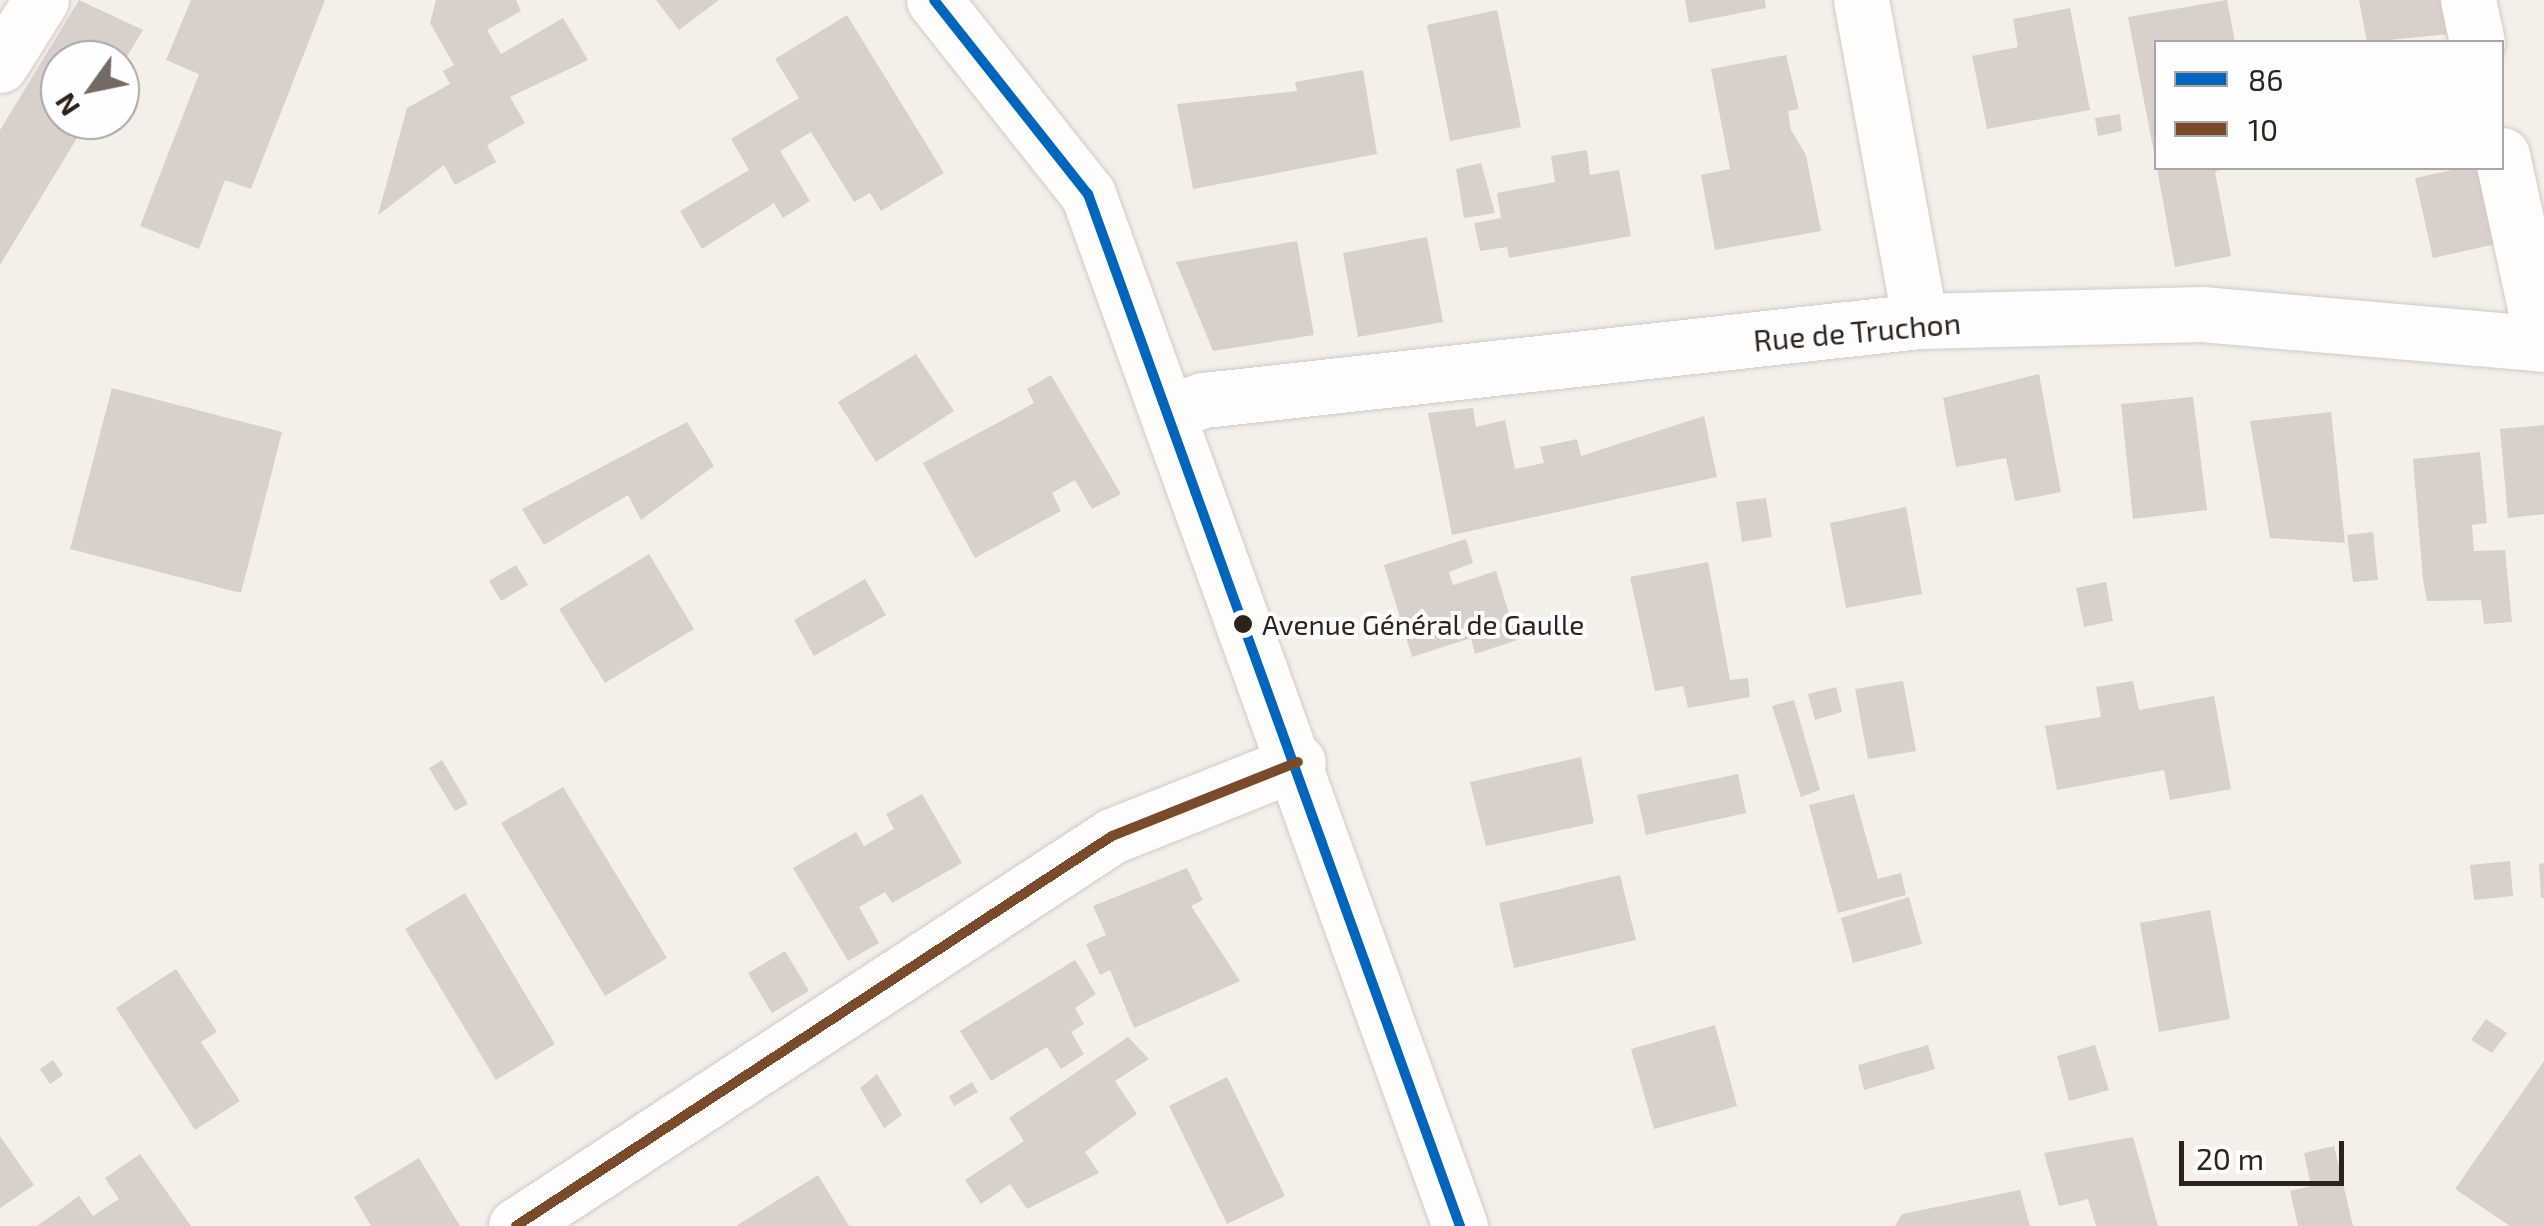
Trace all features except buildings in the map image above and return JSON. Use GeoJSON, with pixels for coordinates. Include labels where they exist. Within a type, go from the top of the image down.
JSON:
{"type":"FeatureCollection","features":[{"type":"Feature","properties":{"kind":"street"},"geometry":{"type":"LineString","coordinates":[[0,65],[41,0]]}},
{"type":"Feature","properties":{"kind":"street"},"geometry":{"type":"LineString","coordinates":[[934,0],[1088,194],[1173,411],[1460,1226]]}},
{"type":"Feature","properties":{"kind":"street"},"geometry":{"type":"LineString","coordinates":[[1861,0],[1920,322]]}},
{"type":"Feature","properties":{"kind":"street"},"geometry":{"type":"LineString","coordinates":[[2468,0],[2477,40]]}},
{"type":"Feature","properties":{"kind":"street"},"geometry":{"type":"LineString","coordinates":[[2504,164],[2543,344]]}},
{"type":"Feature","properties":{"kind":"street","name":"Rue de Truchon"},"geometry":{"type":"LineString","coordinates":[[1173,411],[1920,322],[2202,314],[2543,344]]}},
{"type":"Feature","properties":{"kind":"street"},"geometry":{"type":"LineString","coordinates":[[516,1226],[1112,836],[1298,762]]}},
{"type":"Feature","properties":{"kind":"transit line","name":"86"},"geometry":{"type":"LineString","coordinates":[[934,0],[1088,194],[1460,1226]]}},
{"type":"Feature","properties":{"kind":"transit line","name":"10"},"geometry":{"type":"LineString","coordinates":[[516,1226],[1112,836],[1298,762]]}},
{"type":"Feature","properties":{"kind":"place","name":"Avenue Général de Gaulle"},"geometry":{"type":"Point","coordinates":[1243,624]}}]}
